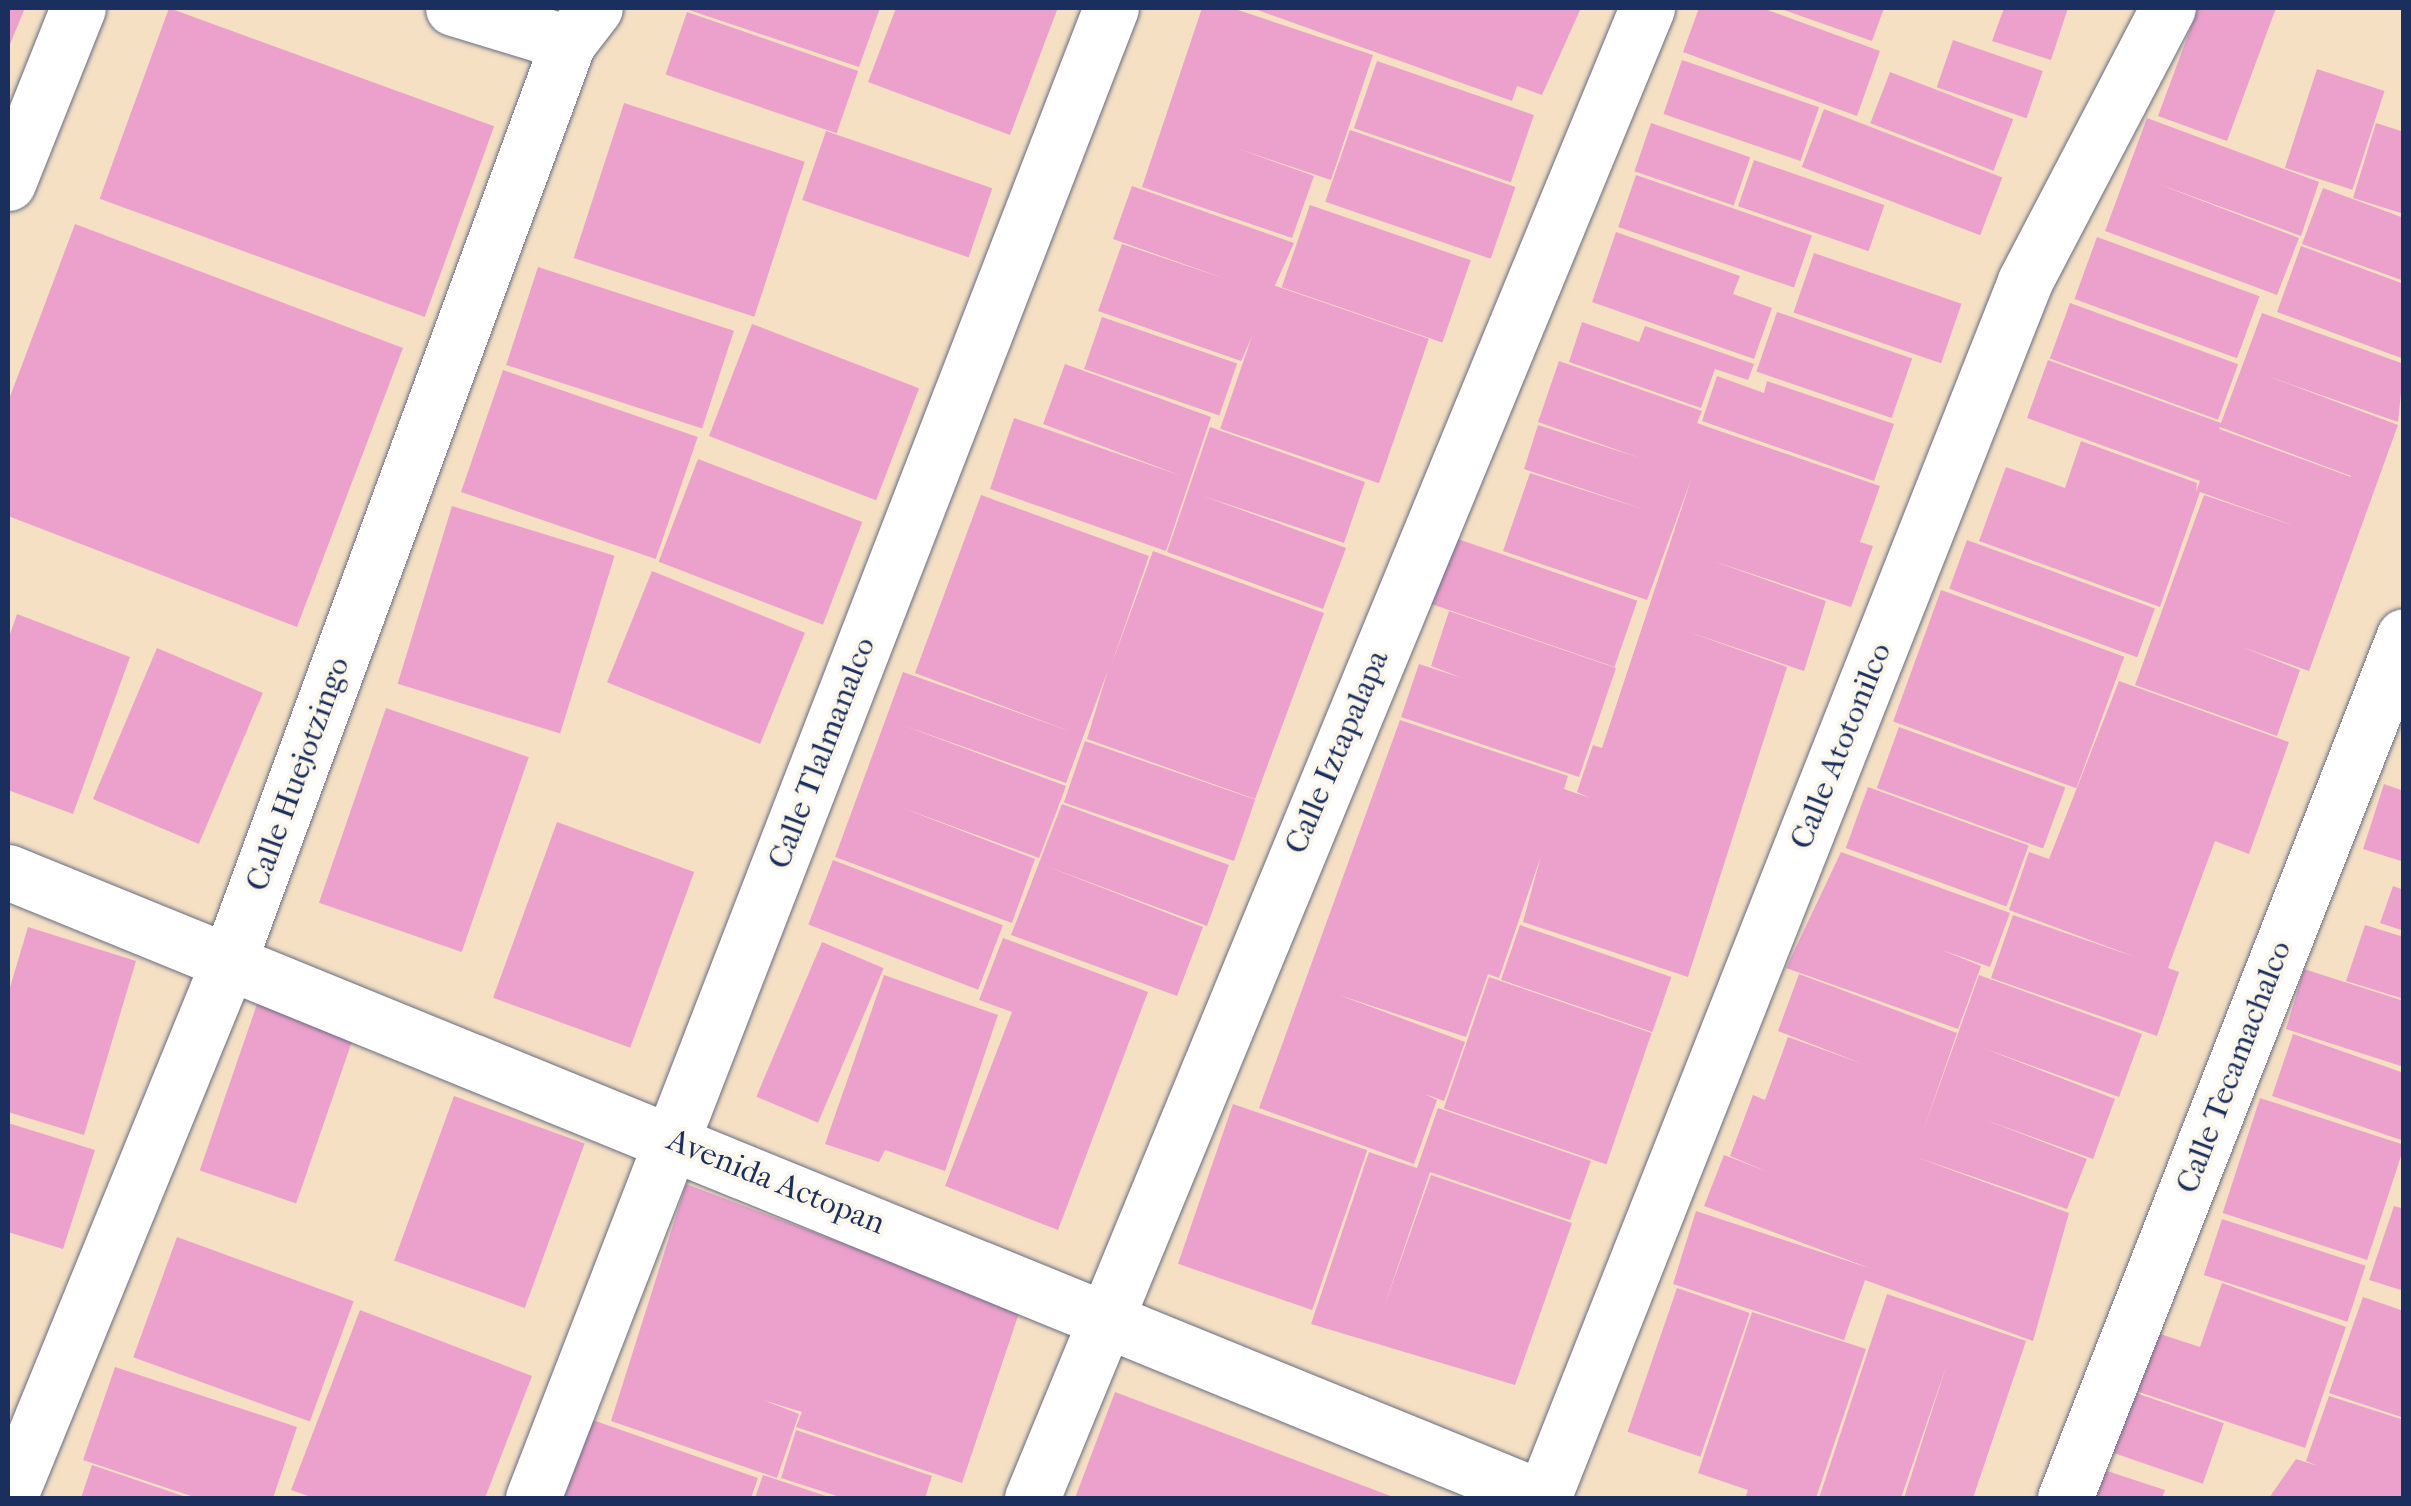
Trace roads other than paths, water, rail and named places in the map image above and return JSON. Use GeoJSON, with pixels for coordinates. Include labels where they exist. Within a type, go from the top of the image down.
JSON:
{"type":"FeatureCollection","features":[{"type":"Feature","properties":{"kind":"street"},"geometry":{"type":"LineString","coordinates":[[8,183],[78,8]]}},
{"type":"Feature","properties":{"kind":"street"},"geometry":{"type":"LineString","coordinates":[[453,8],[581,25]]}},
{"type":"Feature","properties":{"kind":"street","name":"Calle Tlalmanalco"},"geometry":{"type":"LineString","coordinates":[[533,1498],[1110,8]]}},
{"type":"Feature","properties":{"kind":"street","name":"Calle Iztapalapa"},"geometry":{"type":"LineString","coordinates":[[1032,1498],[1103,1314],[1647,8]]}},
{"type":"Feature","properties":{"kind":"street","name":"Calle Atotonilco"},"geometry":{"type":"LineString","coordinates":[[1543,1498],[2026,282],[2168,8]]}},
{"type":"Feature","properties":{"kind":"street","name":"Calle Huejotzingo"},"geometry":{"type":"LineString","coordinates":[[9,1498],[230,958],[581,25]]}},
{"type":"Feature","properties":{"kind":"street","name":"Calle Tecamachalco"},"geometry":{"type":"LineString","coordinates":[[2065,1498],[2404,636]]}},
{"type":"Feature","properties":{"kind":"street","name":"Avenida Actopan"},"geometry":{"type":"LineString","coordinates":[[8,872],[230,958],[1103,1314],[1543,1498]]}}]}
